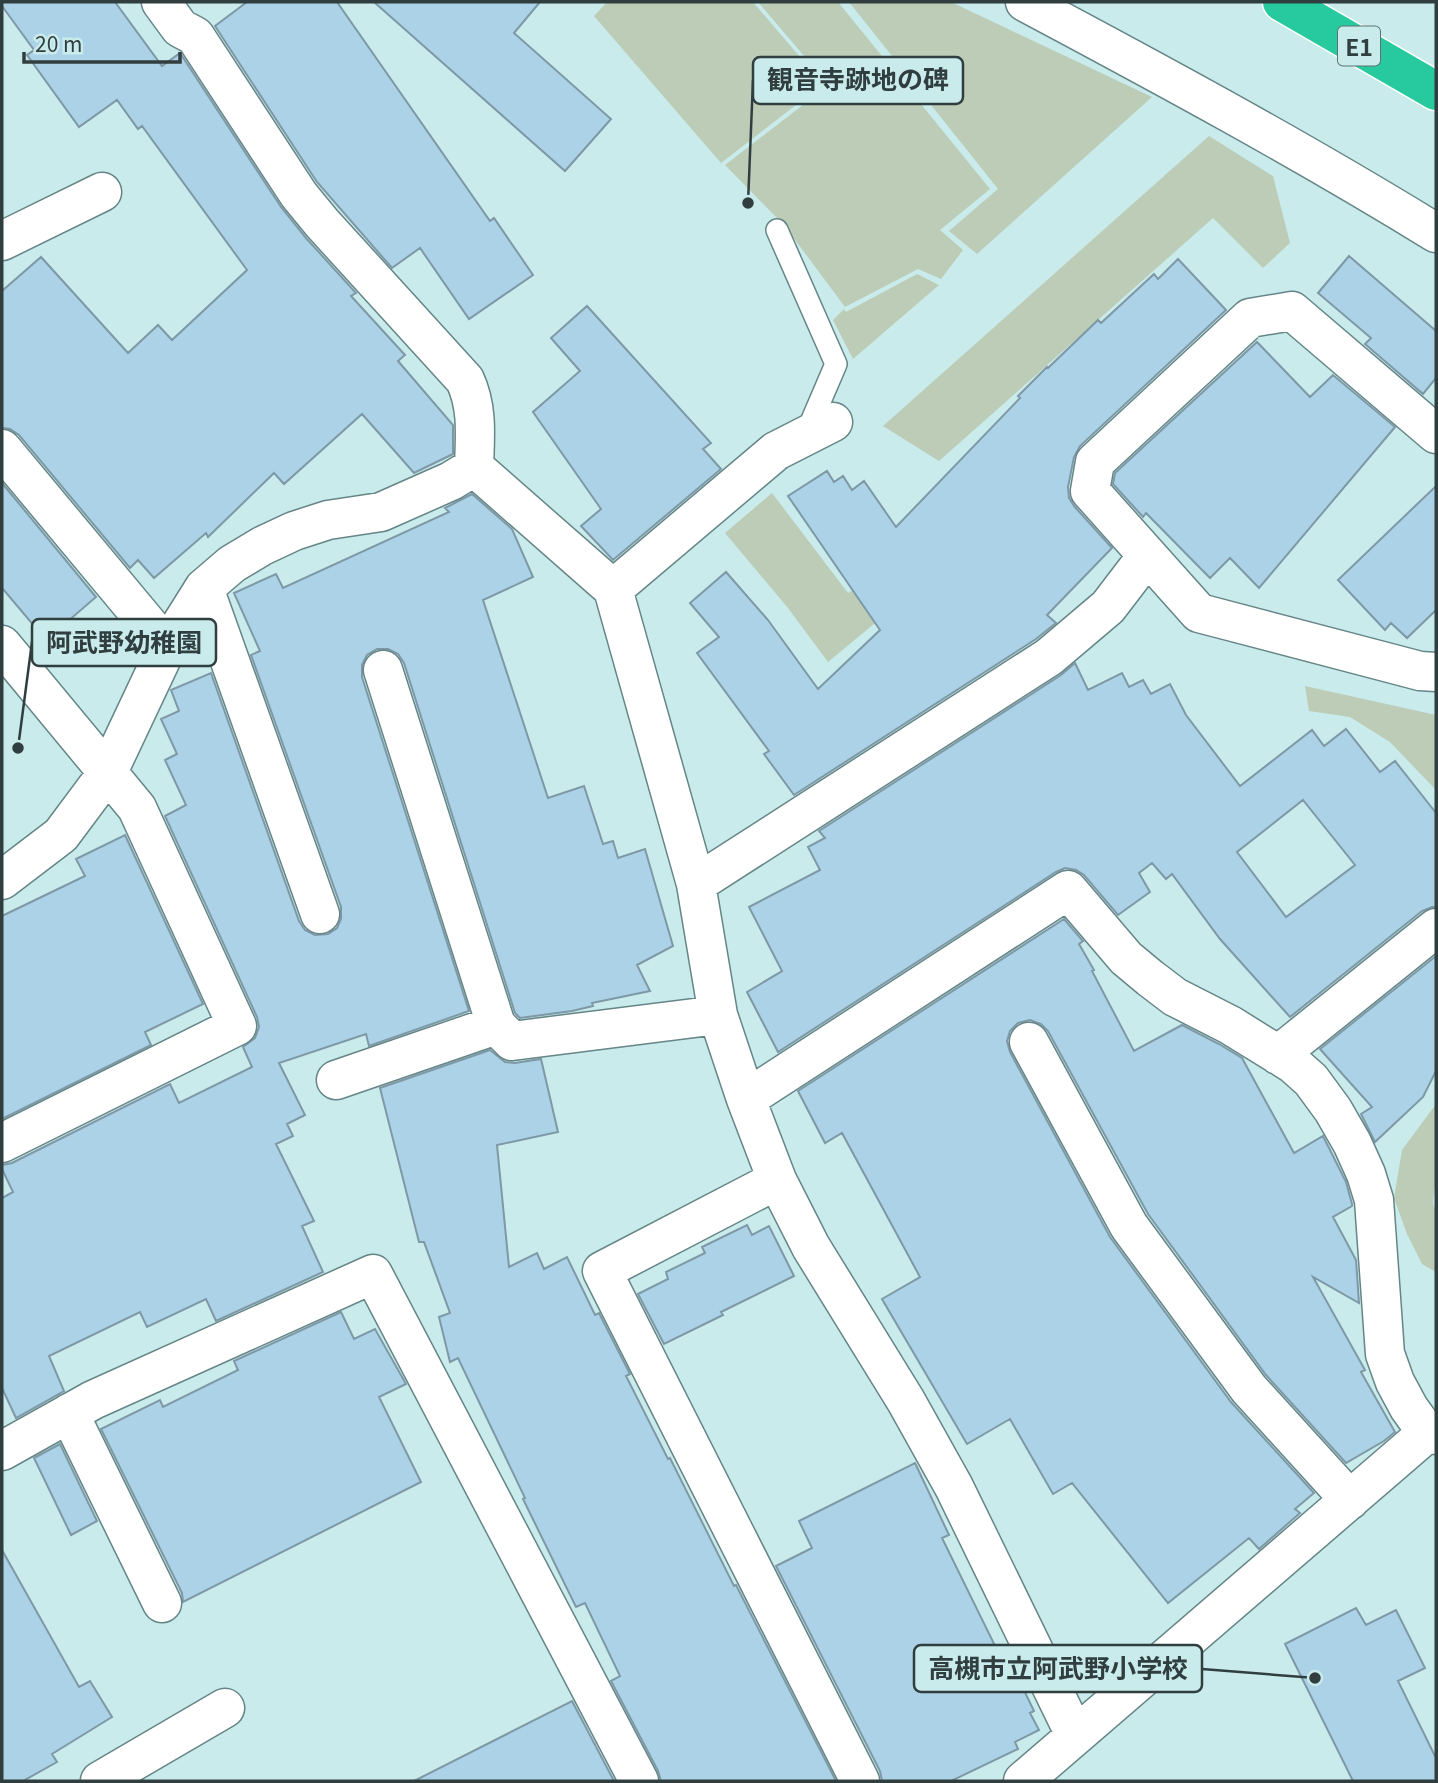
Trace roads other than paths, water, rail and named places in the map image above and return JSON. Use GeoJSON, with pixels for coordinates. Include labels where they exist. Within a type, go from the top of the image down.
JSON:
{"type":"FeatureCollection","features":[{"type":"Feature","properties":{"kind":"highway","name":"E1"},"geometry":{"type":"LineString","coordinates":[[1282,2],[1436,91]]}},
{"type":"Feature","properties":{"kind":"street"},"geometry":{"type":"LineString","coordinates":[[161,2],[180,28],[195,36],[299,195],[465,380],[475,412],[474,467],[613,589],[696,884],[718,1015],[777,1180],[811,1247],[906,1401],[954,1487],[1075,1735]]}},
{"type":"Feature","properties":{"kind":"street"},"geometry":{"type":"LineString","coordinates":[[1025,2],[1248,122],[1342,175],[1436,233]]}},
{"type":"Feature","properties":{"kind":"street"},"geometry":{"type":"LineString","coordinates":[[2,241],[102,192]]}},
{"type":"Feature","properties":{"kind":"street"},"geometry":{"type":"LineString","coordinates":[[1436,433],[1292,311],[1250,318],[1095,462],[1090,491],[1199,613],[1420,671],[1436,672]]}},
{"type":"Feature","properties":{"kind":"street"},"geometry":{"type":"LineString","coordinates":[[613,589],[776,450],[819,429]]}},
{"type":"Feature","properties":{"kind":"street"},"geometry":{"type":"LineString","coordinates":[[2,449],[167,648]]}},
{"type":"Feature","properties":{"kind":"street"},"geometry":{"type":"LineString","coordinates":[[2,880],[61,835],[107,772],[167,648],[204,588],[232,564],[262,545],[328,520],[381,512],[451,481],[474,467]]}},
{"type":"Feature","properties":{"kind":"street"},"geometry":{"type":"LineString","coordinates":[[696,884],[1049,657],[1108,607],[1147,555]]}},
{"type":"Feature","properties":{"kind":"street"},"geometry":{"type":"LineString","coordinates":[[204,588],[320,914]]}},
{"type":"Feature","properties":{"kind":"street"},"geometry":{"type":"LineString","coordinates":[[2,645],[137,807],[237,1026],[2,1143]]}},
{"type":"Feature","properties":{"kind":"street"},"geometry":{"type":"LineString","coordinates":[[383,670],[496,1025],[512,1041],[718,1015]]}},
{"type":"Feature","properties":{"kind":"street"},"geometry":{"type":"LineString","coordinates":[[746,1099],[1068,890],[1126,958],[1150,978],[1175,997],[1293,1064],[1311,1080],[1333,1110],[1366,1174],[1374,1200],[1385,1354],[1395,1382],[1409,1408],[1432,1434],[1350,1500],[1023,1781]]}},
{"type":"Feature","properties":{"kind":"street"},"geometry":{"type":"LineString","coordinates":[[1278,1055],[1436,928]]}},
{"type":"Feature","properties":{"kind":"street"},"geometry":{"type":"LineString","coordinates":[[336,1080],[496,1025]]}},
{"type":"Feature","properties":{"kind":"street"},"geometry":{"type":"LineString","coordinates":[[1029,1042],[1129,1226],[1248,1389],[1350,1500]]}},
{"type":"Feature","properties":{"kind":"street"},"geometry":{"type":"LineString","coordinates":[[777,1180],[602,1271],[860,1781]]}},
{"type":"Feature","properties":{"kind":"street"},"geometry":{"type":"LineString","coordinates":[[2,1451],[93,1400],[373,1274],[629,1778]]}},
{"type":"Feature","properties":{"kind":"street"},"geometry":{"type":"LineString","coordinates":[[69,1413],[162,1603]]}},
{"type":"Feature","properties":{"kind":"street"},"geometry":{"type":"LineString","coordinates":[[100,1781],[225,1708]]}},
{"type":"Feature","properties":{"kind":"lane"},"geometry":{"type":"LineString","coordinates":[[777,230],[836,364],[819,429]]}},
{"type":"Feature","properties":{"kind":"place","name":"観音寺跡地の碑"},"geometry":{"type":"Point","coordinates":[748,203]}},
{"type":"Feature","properties":{"kind":"place","name":"阿武野幼稚園"},"geometry":{"type":"Point","coordinates":[18,748]}},
{"type":"Feature","properties":{"kind":"place","name":"高槻市立阿武野小学校"},"geometry":{"type":"Point","coordinates":[1315,1678]}}]}
